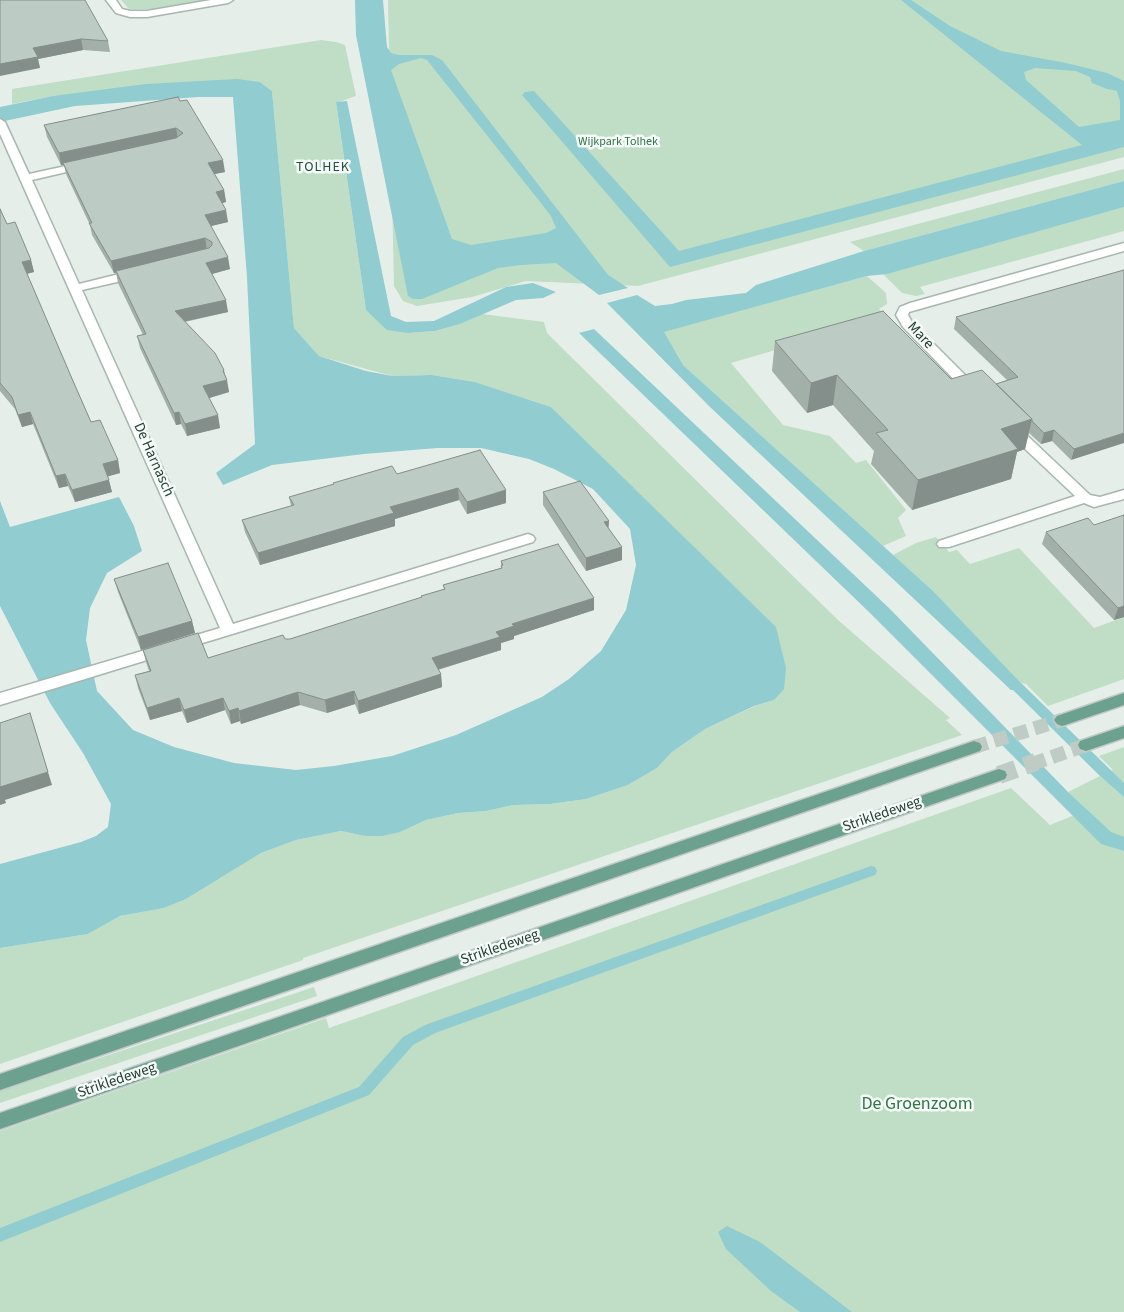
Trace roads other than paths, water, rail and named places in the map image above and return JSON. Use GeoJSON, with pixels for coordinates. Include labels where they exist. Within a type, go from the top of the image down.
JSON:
{"type":"FeatureCollection","features":[{"type":"Feature","properties":{"kind":"main road"},"geometry":{"type":"LineString","coordinates":[[1062,720],[1124,699]]}},
{"type":"Feature","properties":{"kind":"main road"},"geometry":{"type":"LineString","coordinates":[[1086,745],[1124,732]]}},
{"type":"Feature","properties":{"kind":"main road"},"geometry":{"type":"LineString","coordinates":[[0,1082],[974,747]]}},
{"type":"Feature","properties":{"kind":"main road","name":"Strikledeweg"},"geometry":{"type":"LineString","coordinates":[[0,1121],[999,775]]}},
{"type":"Feature","properties":{"kind":"street"},"geometry":{"type":"LineString","coordinates":[[111,0],[119,11],[147,14],[228,0]]}},
{"type":"Feature","properties":{"kind":"street","name":"De Harnasch"},"geometry":{"type":"LineString","coordinates":[[2,127],[229,631]]}},
{"type":"Feature","properties":{"kind":"street"},"geometry":{"type":"LineString","coordinates":[[26,178],[93,164]]}},
{"type":"Feature","properties":{"kind":"street","name":"Mare"},"geometry":{"type":"LineString","coordinates":[[980,397],[907,324],[902,315],[904,310],[1124,247]]}},
{"type":"Feature","properties":{"kind":"street"},"geometry":{"type":"LineString","coordinates":[[76,288],[151,270]]}},
{"type":"Feature","properties":{"kind":"street"},"geometry":{"type":"LineString","coordinates":[[1000,417],[1085,498],[1094,502],[1124,494]]}},
{"type":"Feature","properties":{"kind":"street"},"geometry":{"type":"LineString","coordinates":[[944,544],[1085,498]]}},
{"type":"Feature","properties":{"kind":"street"},"geometry":{"type":"LineString","coordinates":[[5,698],[528,539]]}},
{"type":"Feature","properties":{"kind":"water"},"geometry":{"type":"Polygon","coordinates":[[[355,0],[383,0],[387,47],[391,53],[399,55],[432,55],[442,60],[608,275],[628,288],[599,295],[556,263],[498,268],[422,299],[413,299],[408,296],[356,35],[355,0]],[[421,58],[399,64],[391,70],[452,239],[471,245],[546,233],[556,228],[551,216],[427,60],[421,58]]]}},
{"type":"Feature","properties":{"kind":"water"},"geometry":{"type":"Polygon","coordinates":[[[901,0],[911,0],[950,26],[1001,51],[1107,73],[1124,81],[1124,147],[670,267],[522,95],[525,92],[534,91],[679,251],[1082,145],[901,0]],[[1035,68],[1024,72],[1026,80],[1079,127],[1120,120],[1120,101],[1117,91],[1092,83],[1090,77],[1076,71],[1035,68]]]}},
{"type":"Feature","properties":{"kind":"water"},"geometry":{"type":"Polygon","coordinates":[[[237,79],[260,82],[272,91],[294,328],[319,356],[366,371],[392,376],[432,375],[475,382],[551,407],[776,627],[786,668],[784,689],[774,700],[754,706],[705,729],[672,752],[657,768],[628,785],[586,799],[550,804],[513,805],[486,811],[458,813],[426,820],[400,832],[382,836],[365,836],[341,831],[296,840],[261,853],[186,899],[164,908],[120,916],[88,934],[0,948],[0,864],[81,842],[96,836],[108,827],[111,804],[83,753],[50,703],[0,606],[0,501],[10,527],[119,497],[134,526],[142,551],[107,573],[90,608],[86,640],[97,691],[133,730],[174,747],[234,763],[296,770],[334,766],[392,756],[456,735],[542,697],[569,679],[601,651],[626,610],[636,565],[630,529],[593,489],[554,469],[529,459],[481,448],[437,448],[364,454],[272,465],[223,485],[216,473],[255,444],[247,277],[233,97],[198,97],[75,106],[0,122],[0,107],[53,96],[146,84],[237,79]]]}},
{"type":"Feature","properties":{"kind":"water"},"geometry":{"type":"Polygon","coordinates":[[[347,101],[391,316],[406,322],[434,321],[506,287],[533,283],[556,292],[543,298],[516,300],[460,324],[435,331],[408,333],[387,330],[366,310],[336,102],[347,101]]]}},
{"type":"Feature","properties":{"kind":"water"},"geometry":{"type":"Polygon","coordinates":[[[1124,181],[1124,207],[887,274],[867,276],[664,332],[683,365],[933,591],[1021,683],[1124,783],[1124,797],[1100,776],[1013,690],[710,407],[607,303],[637,295],[655,306],[686,300],[746,293],[756,285],[864,251],[1124,181]]]}},
{"type":"Feature","properties":{"kind":"water"},"geometry":{"type":"Polygon","coordinates":[[[594,329],[889,608],[1068,792],[1111,832],[1124,837],[1124,851],[1101,844],[870,613],[579,333],[594,329]]]}},
{"type":"Feature","properties":{"kind":"water"},"geometry":{"type":"Polygon","coordinates":[[[727,1226],[760,1242],[852,1312],[800,1312],[771,1291],[726,1249],[718,1232],[727,1226]]]}},
{"type":"Feature","properties":{"kind":"waterway"},"geometry":{"type":"LineString","coordinates":[[0,1235],[364,1091],[408,1041],[430,1029],[871,871]]}},
{"type":"Feature","properties":{"kind":"tunnel"},"geometry":{"type":"LineString","coordinates":[[974,747],[1062,720]]}},
{"type":"Feature","properties":{"kind":"tunnel"},"geometry":{"type":"LineString","coordinates":[[1032,764],[1086,745]]}},
{"type":"Feature","properties":{"kind":"tunnel"},"geometry":{"type":"LineString","coordinates":[[999,775],[1036,762]]}},
{"type":"Feature","properties":{"kind":"district","name":"TOLHEK"},"geometry":{"type":"Point","coordinates":[323,168]}},
{"type":"Feature","properties":{"kind":"park label","name":"Wijkpark Tolhek"},"geometry":{"type":"Point","coordinates":[618,142]}},
{"type":"Feature","properties":{"kind":"park label","name":"De Groenzoom"},"geometry":{"type":"Point","coordinates":[917,1105]}}]}
